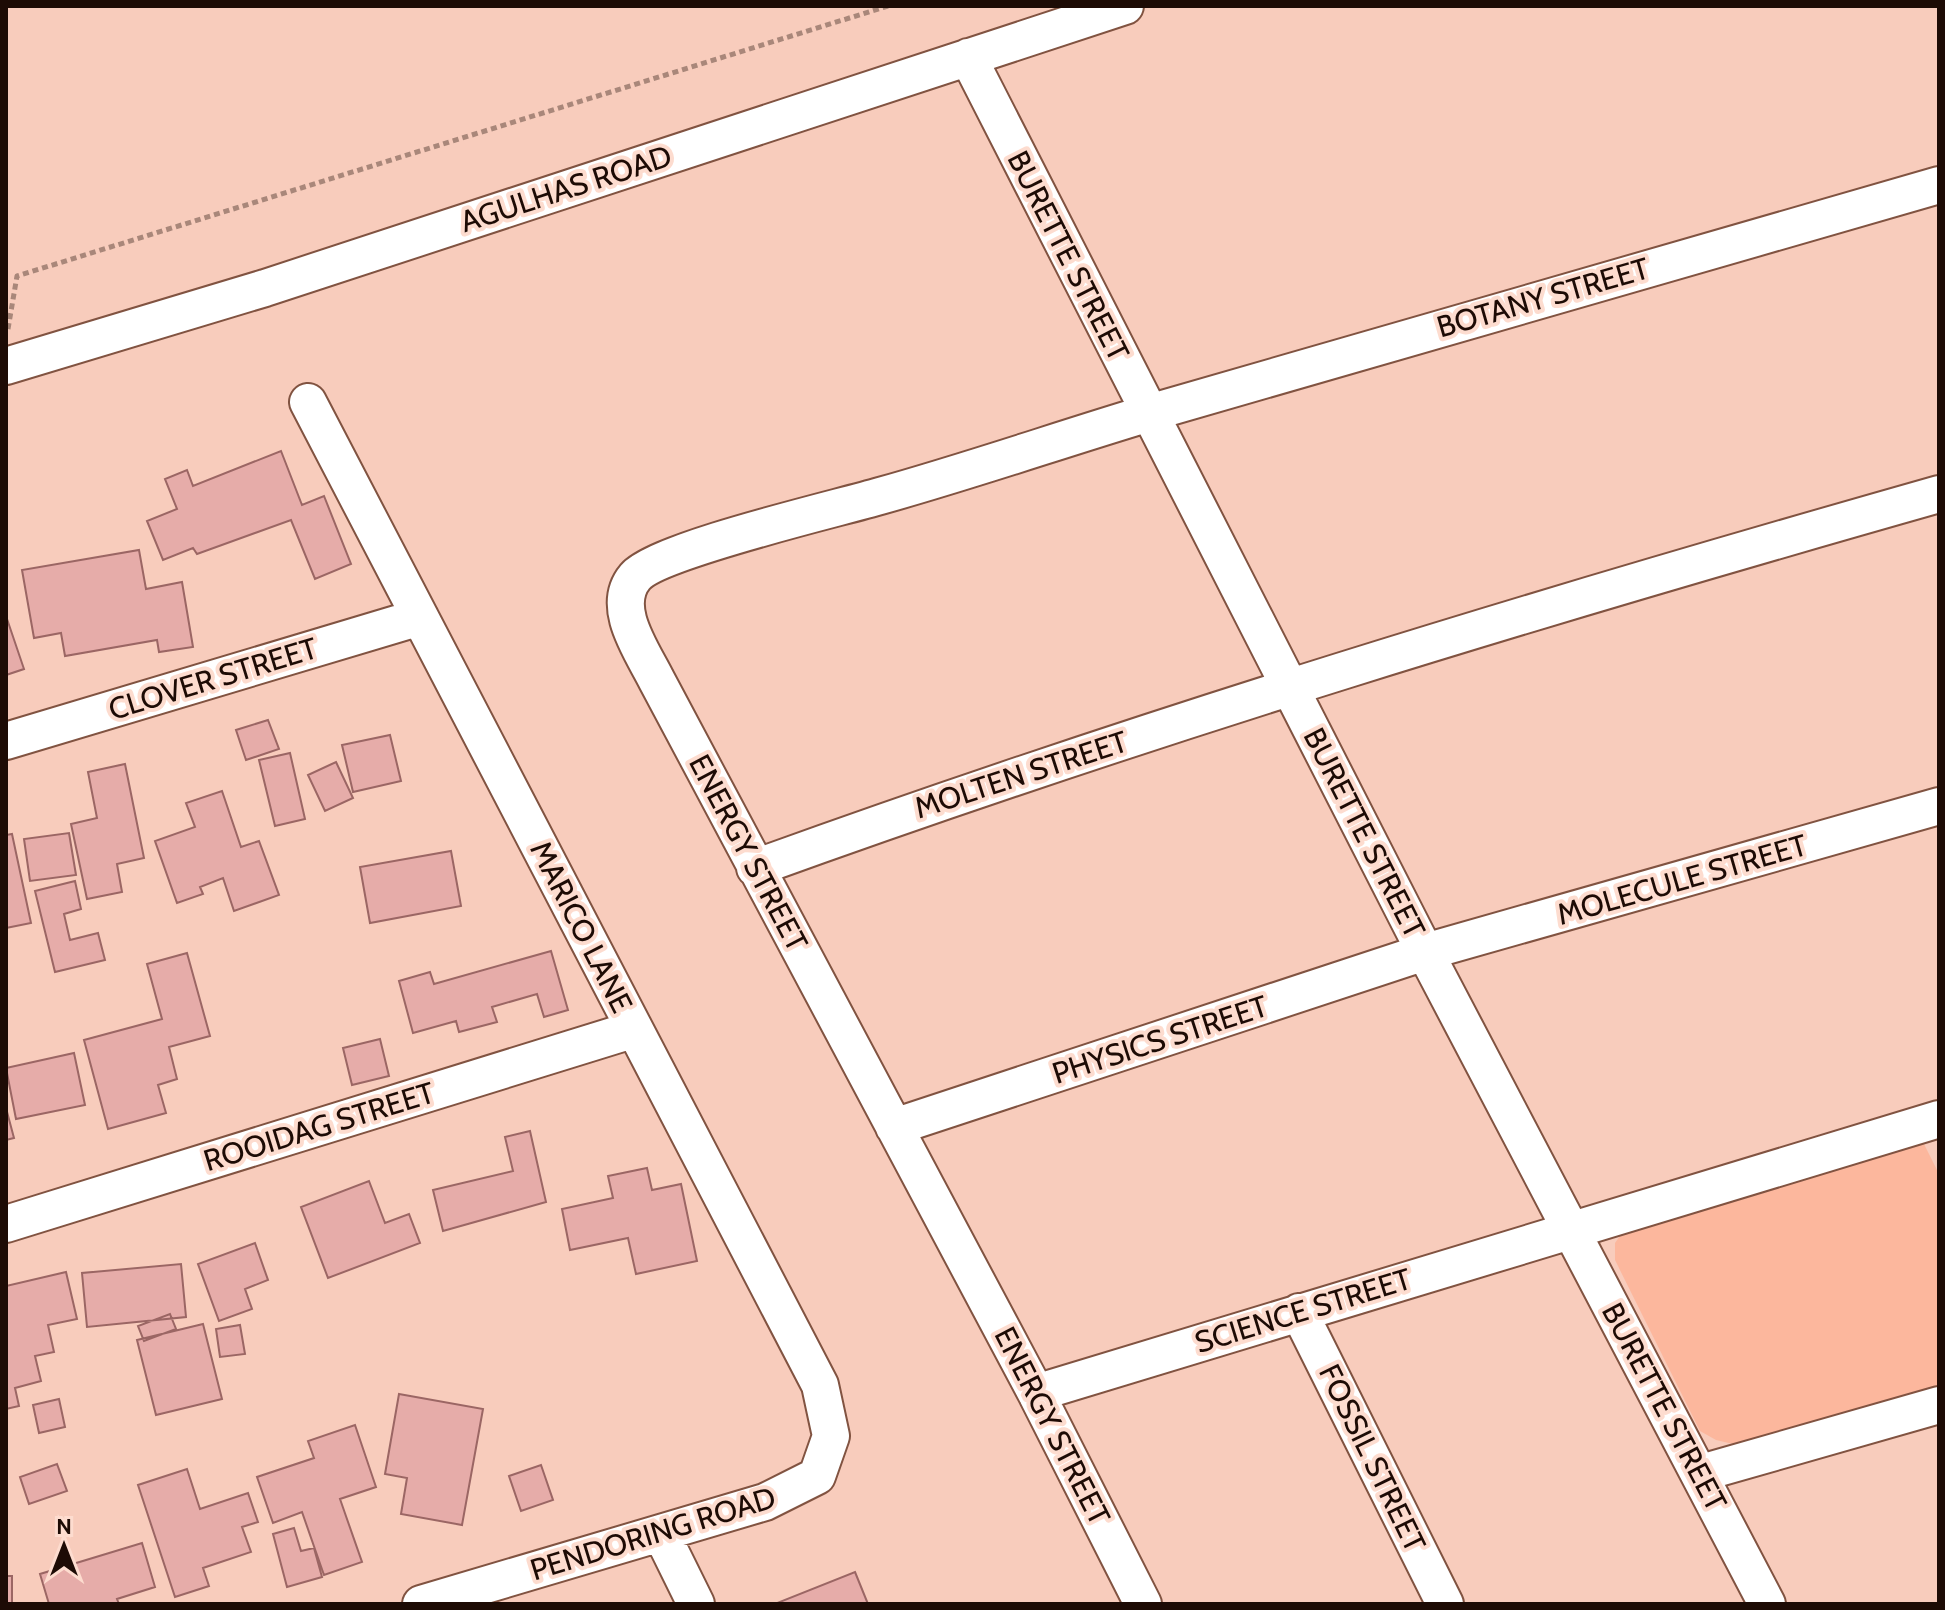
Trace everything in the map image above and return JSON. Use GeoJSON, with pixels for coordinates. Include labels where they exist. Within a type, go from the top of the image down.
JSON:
{"type":"FeatureCollection","features":[{"type":"Feature","properties":{"kind":"street","name":"AGULHAS ROAD"},"geometry":{"type":"LineString","coordinates":[[6,366],[280,283],[1125,6]]}},
{"type":"Feature","properties":{"kind":"street","name":"BURETTE STREET"},"geometry":{"type":"LineString","coordinates":[[968,57],[1425,952],[1701,1473],[1767,1604]]}},
{"type":"Feature","properties":{"kind":"street","name":"BOTANY STREET"},"geometry":{"type":"LineString","coordinates":[[1148,414],[1571,288],[1939,185]]}},
{"type":"Feature","properties":{"kind":"street","name":"MARICO LANE"},"geometry":{"type":"LineString","coordinates":[[308,402],[632,1030],[820,1385],[831,1436],[826,1458]]}},
{"type":"Feature","properties":{"kind":"street","name":"ENERGY STREET"},"geometry":{"type":"LineString","coordinates":[[1143,1604],[1036,1393],[755,868],[630,626],[627,593],[638,573],[654,563],[1148,414]]}},
{"type":"Feature","properties":{"kind":"street"},"geometry":{"type":"LineString","coordinates":[[1289,688],[1939,494]]}},
{"type":"Feature","properties":{"kind":"street","name":"CLOVER STREET"},"geometry":{"type":"LineString","coordinates":[[6,741],[420,617]]}},
{"type":"Feature","properties":{"kind":"street","name":"MOLTEN STREET"},"geometry":{"type":"LineString","coordinates":[[755,868],[970,790],[1289,688]]}},
{"type":"Feature","properties":{"kind":"street","name":"MOLECULE STREET"},"geometry":{"type":"LineString","coordinates":[[1425,952],[1939,806]]}},
{"type":"Feature","properties":{"kind":"street","name":"PHYSICS STREET"},"geometry":{"type":"LineString","coordinates":[[894,1127],[1425,952]]}},
{"type":"Feature","properties":{"kind":"street","name":"ROOIDAG STREET"},"geometry":{"type":"LineString","coordinates":[[6,1224],[632,1030]]}},
{"type":"Feature","properties":{"kind":"street"},"geometry":{"type":"LineString","coordinates":[[1571,1230],[1939,1119]]}},
{"type":"Feature","properties":{"kind":"street","name":"SCIENCE STREET"},"geometry":{"type":"LineString","coordinates":[[1036,1393],[1571,1230]]}},
{"type":"Feature","properties":{"kind":"street","name":"FOSSIL STREET"},"geometry":{"type":"LineString","coordinates":[[1299,1312],[1445,1604]]}},
{"type":"Feature","properties":{"kind":"street"},"geometry":{"type":"LineString","coordinates":[[1701,1473],[1939,1405]]}},
{"type":"Feature","properties":{"kind":"street","name":"PENDORING ROAD"},"geometry":{"type":"LineString","coordinates":[[421,1604],[765,1502],[817,1476],[826,1458]]}},
{"type":"Feature","properties":{"kind":"street"},"geometry":{"type":"LineString","coordinates":[[661,1533],[696,1604]]}},
{"type":"Feature","properties":{"kind":"path"},"geometry":{"type":"LineString","coordinates":[[6,334],[17,276],[888,6]]}},
{"type":"Feature","properties":{"kind":"shaded area"},"geometry":{"type":"Polygon","coordinates":[[[1922,1140],[1939,1174],[1939,1386],[1733,1444],[1716,1440],[1700,1431],[1615,1260],[1615,1243],[1622,1233],[1922,1140]]]}},
{"type":"Feature","properties":{"kind":"building"},"geometry":{"type":"Polygon","coordinates":[[[281,451],[302,505],[324,496],[351,564],[315,579],[291,520],[197,554],[193,548],[163,560],[147,521],[177,509],[165,479],[187,470],[193,486],[281,451]]]}},
{"type":"Feature","properties":{"kind":"building"},"geometry":{"type":"Polygon","coordinates":[[[139,550],[146,589],[182,582],[193,647],[159,652],[157,640],[65,656],[61,633],[34,638],[22,570],[139,550]]]}},
{"type":"Feature","properties":{"kind":"building"},"geometry":{"type":"Polygon","coordinates":[[[6,616],[24,669],[6,675],[6,616]]]}},
{"type":"Feature","properties":{"kind":"building"},"geometry":{"type":"Polygon","coordinates":[[[268,720],[279,749],[246,760],[236,730],[268,720]]]}},
{"type":"Feature","properties":{"kind":"building"},"geometry":{"type":"Polygon","coordinates":[[[390,735],[401,781],[353,792],[342,745],[390,735]]]}},
{"type":"Feature","properties":{"kind":"building"},"geometry":{"type":"Polygon","coordinates":[[[290,753],[305,819],[275,826],[259,760],[290,753]]]}},
{"type":"Feature","properties":{"kind":"building"},"geometry":{"type":"Polygon","coordinates":[[[336,762],[353,798],[325,811],[308,775],[336,762]]]}},
{"type":"Feature","properties":{"kind":"building"},"geometry":{"type":"Polygon","coordinates":[[[125,764],[144,858],[117,864],[122,892],[87,899],[71,824],[97,818],[88,772],[125,764]]]}},
{"type":"Feature","properties":{"kind":"building"},"geometry":{"type":"Polygon","coordinates":[[[222,791],[241,847],[259,841],[279,895],[234,911],[223,878],[200,887],[203,894],[177,903],[155,841],[195,827],[186,803],[222,791]]]}},
{"type":"Feature","properties":{"kind":"building"},"geometry":{"type":"Polygon","coordinates":[[[69,833],[76,875],[30,881],[24,839],[69,833]]]}},
{"type":"Feature","properties":{"kind":"building"},"geometry":{"type":"Polygon","coordinates":[[[12,834],[31,923],[6,928],[6,835],[12,834]]]}},
{"type":"Feature","properties":{"kind":"building"},"geometry":{"type":"Polygon","coordinates":[[[451,851],[461,906],[370,923],[360,867],[451,851]]]}},
{"type":"Feature","properties":{"kind":"building"},"geometry":{"type":"Polygon","coordinates":[[[75,881],[81,909],[64,914],[70,940],[98,933],[105,960],[55,972],[35,891],[75,881]]]}},
{"type":"Feature","properties":{"kind":"building"},"geometry":{"type":"Polygon","coordinates":[[[551,951],[568,1010],[544,1017],[537,994],[492,1007],[497,1022],[459,1032],[456,1021],[413,1033],[399,981],[430,972],[434,984],[551,951]]]}},
{"type":"Feature","properties":{"kind":"building"},"geometry":{"type":"Polygon","coordinates":[[[187,953],[210,1036],[169,1047],[177,1079],[158,1085],[166,1113],[108,1129],[84,1040],[162,1019],[147,964],[187,953]]]}},
{"type":"Feature","properties":{"kind":"building"},"geometry":{"type":"Polygon","coordinates":[[[380,1039],[389,1076],[352,1085],[343,1048],[380,1039]]]}},
{"type":"Feature","properties":{"kind":"building"},"geometry":{"type":"Polygon","coordinates":[[[74,1053],[85,1105],[16,1119],[6,1068],[74,1053]]]}},
{"type":"Feature","properties":{"kind":"building"},"geometry":{"type":"Polygon","coordinates":[[[6,1108],[14,1138],[6,1140],[6,1108]]]}},
{"type":"Feature","properties":{"kind":"building"},"geometry":{"type":"Polygon","coordinates":[[[530,1131],[546,1202],[443,1231],[433,1190],[513,1171],[505,1137],[530,1131]]]}},
{"type":"Feature","properties":{"kind":"building"},"geometry":{"type":"Polygon","coordinates":[[[647,1168],[652,1190],[681,1184],[697,1261],[636,1274],[628,1238],[570,1250],[562,1209],[613,1198],[608,1176],[647,1168]]]}},
{"type":"Feature","properties":{"kind":"building"},"geometry":{"type":"Polygon","coordinates":[[[369,1181],[385,1223],[409,1214],[420,1243],[328,1278],[301,1207],[369,1181]]]}},
{"type":"Feature","properties":{"kind":"building"},"geometry":{"type":"Polygon","coordinates":[[[255,1243],[268,1280],[245,1289],[252,1309],[219,1321],[198,1264],[255,1243]]]}},
{"type":"Feature","properties":{"kind":"building"},"geometry":{"type":"Polygon","coordinates":[[[181,1264],[186,1317],[87,1327],[82,1273],[181,1264]]]}},
{"type":"Feature","properties":{"kind":"building"},"geometry":{"type":"Polygon","coordinates":[[[66,1272],[77,1319],[48,1325],[54,1352],[35,1356],[41,1381],[15,1388],[19,1406],[6,1409],[6,1286],[66,1272]]]}},
{"type":"Feature","properties":{"kind":"building"},"geometry":{"type":"Polygon","coordinates":[[[170,1314],[176,1329],[144,1341],[138,1326],[170,1314]]]}},
{"type":"Feature","properties":{"kind":"building"},"geometry":{"type":"Polygon","coordinates":[[[203,1324],[222,1399],[156,1415],[137,1340],[203,1324]]]}},
{"type":"Feature","properties":{"kind":"building"},"geometry":{"type":"Polygon","coordinates":[[[240,1325],[245,1354],[220,1357],[216,1329],[240,1325]]]}},
{"type":"Feature","properties":{"kind":"building"},"geometry":{"type":"Polygon","coordinates":[[[399,1394],[483,1409],[462,1525],[401,1514],[407,1478],[385,1474],[399,1394]]]}},
{"type":"Feature","properties":{"kind":"building"},"geometry":{"type":"Polygon","coordinates":[[[59,1399],[65,1427],[39,1433],[33,1405],[59,1399]]]}},
{"type":"Feature","properties":{"kind":"building"},"geometry":{"type":"Polygon","coordinates":[[[355,1425],[376,1487],[340,1499],[362,1562],[324,1575],[302,1512],[273,1523],[257,1477],[314,1458],[308,1441],[355,1425]]]}},
{"type":"Feature","properties":{"kind":"building"},"geometry":{"type":"Polygon","coordinates":[[[57,1464],[67,1491],[29,1504],[20,1477],[57,1464]]]}},
{"type":"Feature","properties":{"kind":"building"},"geometry":{"type":"Polygon","coordinates":[[[541,1465],[553,1500],[521,1511],[509,1476],[541,1465]]]}},
{"type":"Feature","properties":{"kind":"building"},"geometry":{"type":"Polygon","coordinates":[[[187,1469],[200,1509],[248,1493],[258,1522],[242,1527],[251,1552],[203,1568],[209,1586],[175,1597],[138,1485],[187,1469]]]}},
{"type":"Feature","properties":{"kind":"building"},"geometry":{"type":"Polygon","coordinates":[[[294,1528],[301,1551],[314,1548],[322,1577],[287,1587],[273,1534],[294,1528]]]}},
{"type":"Feature","properties":{"kind":"building"},"geometry":{"type":"Polygon","coordinates":[[[142,1543],[155,1587],[117,1599],[119,1604],[49,1604],[40,1574],[142,1543]]]}},
{"type":"Feature","properties":{"kind":"building"},"geometry":{"type":"Polygon","coordinates":[[[855,1572],[868,1604],[777,1603],[855,1572]]]}},
{"type":"Feature","properties":{"kind":"building"},"geometry":{"type":"Polygon","coordinates":[[[6,1576],[12,1576],[12,1604],[6,1604],[6,1576]]]}}]}
